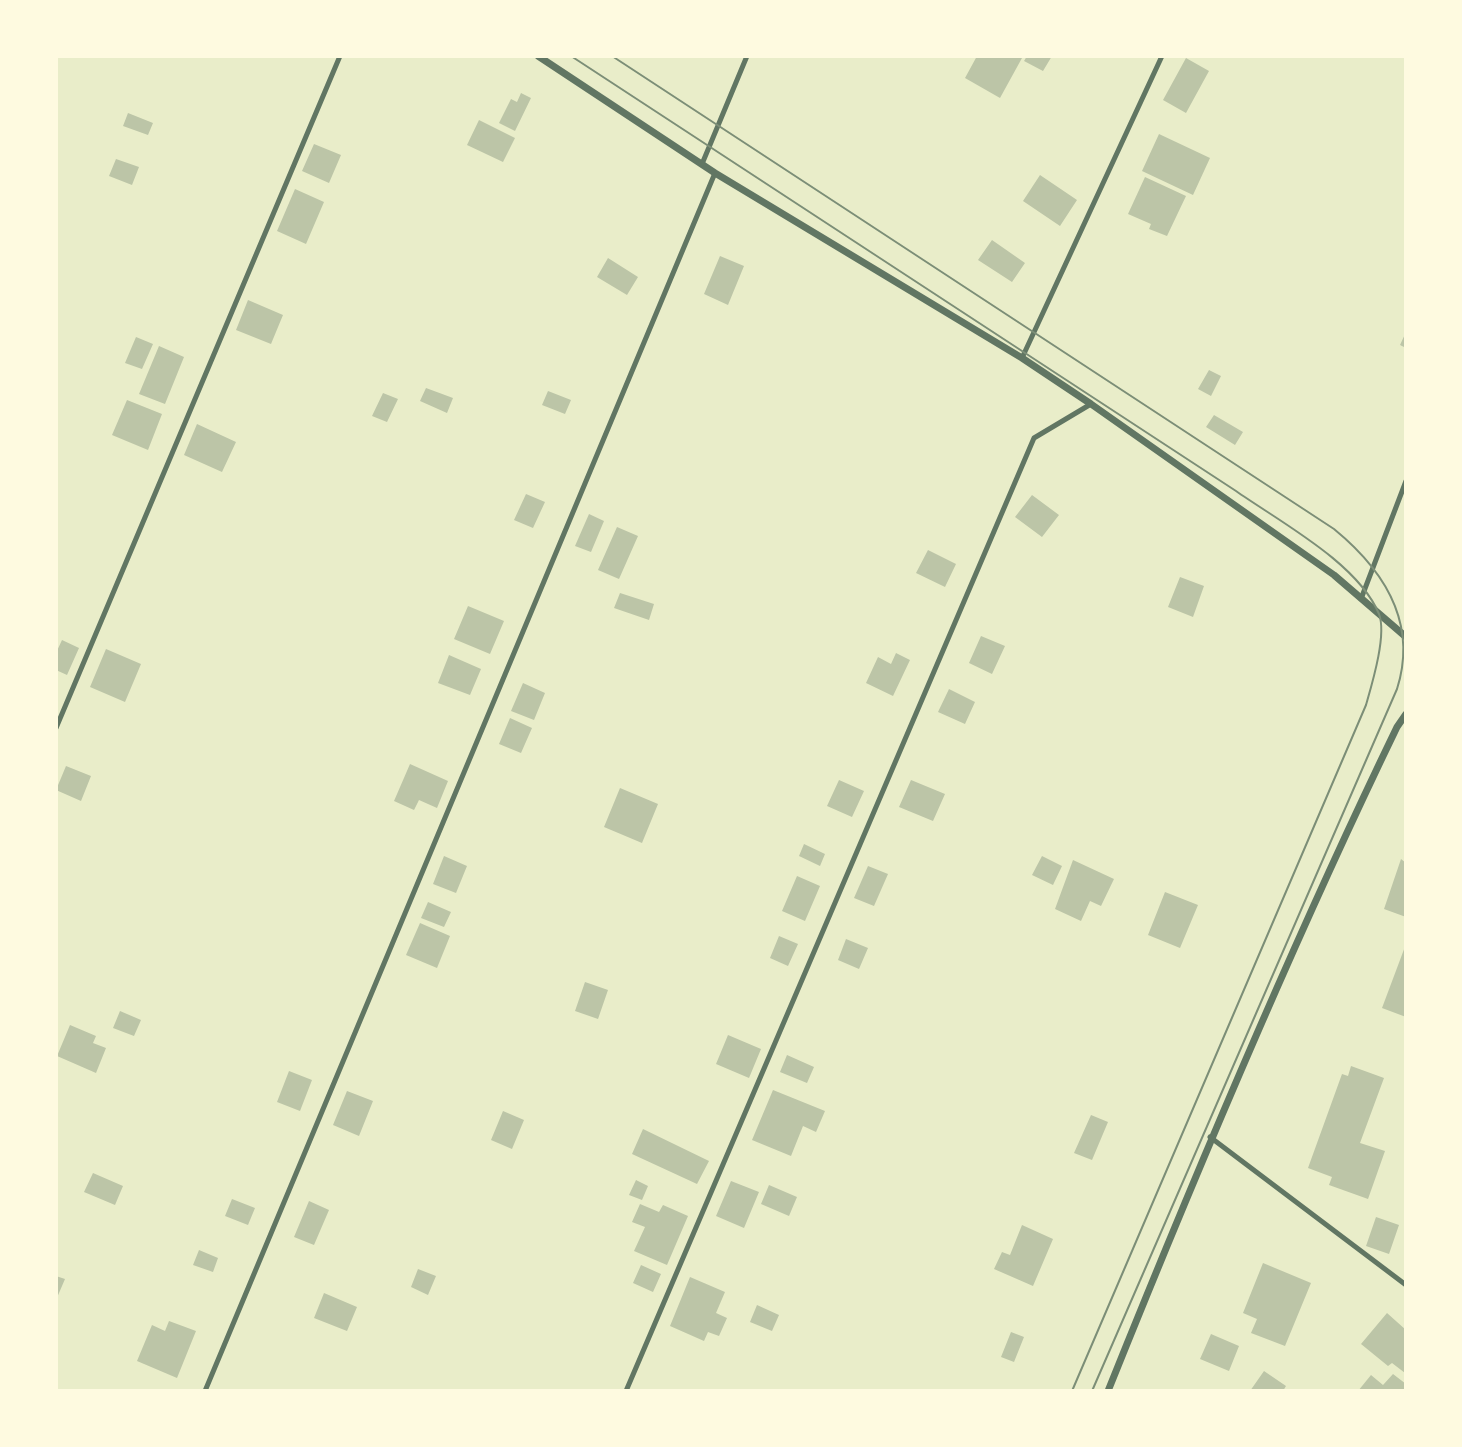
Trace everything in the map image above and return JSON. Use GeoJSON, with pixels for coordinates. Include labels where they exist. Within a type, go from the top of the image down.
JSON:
{"type":"FeatureCollection","features":[{"type":"Feature","properties":{"kind":"street"},"geometry":{"type":"LineString","coordinates":[[538,56],[715,173],[1023,358],[1334,575],[1406,637]]}},
{"type":"Feature","properties":{"kind":"street"},"geometry":{"type":"LineString","coordinates":[[1108,1391],[1210,1137],[1351,823],[1397,727],[1406,715]]}},
{"type":"Feature","properties":{"kind":"lane"},"geometry":{"type":"LineString","coordinates":[[56,728],[341,56]]}},
{"type":"Feature","properties":{"kind":"lane"},"geometry":{"type":"LineString","coordinates":[[702,164],[747,56]]}},
{"type":"Feature","properties":{"kind":"lane"},"geometry":{"type":"LineString","coordinates":[[1023,358],[1162,56]]}},
{"type":"Feature","properties":{"kind":"lane"},"geometry":{"type":"LineString","coordinates":[[205,1391],[715,173]]}},
{"type":"Feature","properties":{"kind":"lane"},"geometry":{"type":"LineString","coordinates":[[626,1391],[1034,438],[1091,404]]}},
{"type":"Feature","properties":{"kind":"lane"},"geometry":{"type":"LineString","coordinates":[[1361,599],[1406,481]]}},
{"type":"Feature","properties":{"kind":"lane"},"geometry":{"type":"LineString","coordinates":[[1210,1137],[1406,1285]]}},
{"type":"Feature","properties":{"kind":"building"},"geometry":{"type":"Polygon","coordinates":[[[977,56],[1022,58],[1000,98],[965,78],[977,56]]]}},
{"type":"Feature","properties":{"kind":"building"},"geometry":{"type":"Polygon","coordinates":[[[1027,56],[1052,56],[1043,71],[1024,61],[1027,56]]]}},
{"type":"Feature","properties":{"kind":"building"},"geometry":{"type":"Polygon","coordinates":[[[1186,58],[1209,71],[1186,113],[1163,100],[1186,58]]]}},
{"type":"Feature","properties":{"kind":"building"},"geometry":{"type":"Polygon","coordinates":[[[521,93],[531,98],[515,131],[499,123],[511,99],[517,102],[521,93]]]}},
{"type":"Feature","properties":{"kind":"building"},"geometry":{"type":"Polygon","coordinates":[[[128,113],[153,123],[148,135],[123,126],[128,113]]]}},
{"type":"Feature","properties":{"kind":"building"},"geometry":{"type":"Polygon","coordinates":[[[479,120],[515,138],[503,162],[467,145],[479,120]]]}},
{"type":"Feature","properties":{"kind":"building"},"geometry":{"type":"Polygon","coordinates":[[[1159,134],[1210,158],[1193,195],[1142,171],[1159,134]]]}},
{"type":"Feature","properties":{"kind":"building"},"geometry":{"type":"Polygon","coordinates":[[[314,144],[341,155],[329,183],[302,171],[314,144]]]}},
{"type":"Feature","properties":{"kind":"building"},"geometry":{"type":"Polygon","coordinates":[[[116,159],[139,167],[132,185],[109,176],[116,159]]]}},
{"type":"Feature","properties":{"kind":"building"},"geometry":{"type":"Polygon","coordinates":[[[1040,175],[1077,200],[1060,226],[1023,201],[1040,175]]]}},
{"type":"Feature","properties":{"kind":"building"},"geometry":{"type":"Polygon","coordinates":[[[1145,177],[1186,196],[1167,236],[1149,229],[1151,224],[1128,214],[1145,177]]]}},
{"type":"Feature","properties":{"kind":"building"},"geometry":{"type":"Polygon","coordinates":[[[295,189],[324,202],[306,244],[277,231],[295,189]]]}},
{"type":"Feature","properties":{"kind":"building"},"geometry":{"type":"Polygon","coordinates":[[[992,240],[1025,263],[1012,282],[978,260],[992,240]]]}},
{"type":"Feature","properties":{"kind":"building"},"geometry":{"type":"Polygon","coordinates":[[[720,256],[744,266],[728,305],[704,294],[720,256]]]}},
{"type":"Feature","properties":{"kind":"building"},"geometry":{"type":"Polygon","coordinates":[[[608,258],[638,277],[627,295],[597,277],[608,258]]]}},
{"type":"Feature","properties":{"kind":"building"},"geometry":{"type":"Polygon","coordinates":[[[248,300],[283,315],[271,344],[236,330],[248,300]]]}},
{"type":"Feature","properties":{"kind":"building"},"geometry":{"type":"Polygon","coordinates":[[[1406,332],[1406,348],[1400,345],[1406,332]]]}},
{"type":"Feature","properties":{"kind":"building"},"geometry":{"type":"Polygon","coordinates":[[[136,337],[153,344],[142,369],[125,363],[136,337]]]}},
{"type":"Feature","properties":{"kind":"building"},"geometry":{"type":"Polygon","coordinates":[[[159,346],[184,357],[165,404],[139,394],[159,346]]]}},
{"type":"Feature","properties":{"kind":"building"},"geometry":{"type":"Polygon","coordinates":[[[1209,370],[1221,376],[1211,396],[1198,389],[1209,370]]]}},
{"type":"Feature","properties":{"kind":"building"},"geometry":{"type":"Polygon","coordinates":[[[426,388],[453,398],[447,413],[420,401],[426,388]]]}},
{"type":"Feature","properties":{"kind":"building"},"geometry":{"type":"Polygon","coordinates":[[[548,391],[571,400],[565,414],[542,405],[548,391]]]}},
{"type":"Feature","properties":{"kind":"building"},"geometry":{"type":"Polygon","coordinates":[[[383,393],[398,399],[387,422],[372,416],[383,393]]]}},
{"type":"Feature","properties":{"kind":"building"},"geometry":{"type":"Polygon","coordinates":[[[127,400],[162,414],[148,450],[112,435],[127,400]]]}},
{"type":"Feature","properties":{"kind":"building"},"geometry":{"type":"Polygon","coordinates":[[[1214,415],[1243,432],[1235,445],[1206,427],[1214,415]]]}},
{"type":"Feature","properties":{"kind":"building"},"geometry":{"type":"Polygon","coordinates":[[[197,424],[236,442],[222,472],[184,455],[197,424]]]}},
{"type":"Feature","properties":{"kind":"building"},"geometry":{"type":"Polygon","coordinates":[[[526,494],[545,502],[533,528],[514,520],[526,494]]]}},
{"type":"Feature","properties":{"kind":"building"},"geometry":{"type":"Polygon","coordinates":[[[1032,495],[1059,515],[1042,537],[1015,517],[1032,495]]]}},
{"type":"Feature","properties":{"kind":"building"},"geometry":{"type":"Polygon","coordinates":[[[589,514],[604,521],[591,552],[575,546],[589,514]]]}},
{"type":"Feature","properties":{"kind":"building"},"geometry":{"type":"Polygon","coordinates":[[[617,527],[638,536],[619,579],[598,570],[617,527]]]}},
{"type":"Feature","properties":{"kind":"building"},"geometry":{"type":"Polygon","coordinates":[[[928,550],[956,564],[945,587],[916,573],[928,550]]]}},
{"type":"Feature","properties":{"kind":"building"},"geometry":{"type":"Polygon","coordinates":[[[1180,577],[1204,586],[1193,617],[1168,607],[1180,577]]]}},
{"type":"Feature","properties":{"kind":"building"},"geometry":{"type":"Polygon","coordinates":[[[620,593],[654,604],[649,620],[614,608],[620,593]]]}},
{"type":"Feature","properties":{"kind":"building"},"geometry":{"type":"Polygon","coordinates":[[[468,606],[504,621],[490,654],[454,639],[468,606]]]}},
{"type":"Feature","properties":{"kind":"building"},"geometry":{"type":"Polygon","coordinates":[[[981,636],[1005,646],[992,674],[969,663],[981,636]]]}},
{"type":"Feature","properties":{"kind":"building"},"geometry":{"type":"Polygon","coordinates":[[[62,640],[79,648],[67,675],[56,670],[56,653],[62,640]]]}},
{"type":"Feature","properties":{"kind":"building"},"geometry":{"type":"Polygon","coordinates":[[[106,649],[141,664],[125,702],[90,687],[106,649]]]}},
{"type":"Feature","properties":{"kind":"building"},"geometry":{"type":"Polygon","coordinates":[[[896,653],[910,660],[893,696],[866,683],[878,657],[891,664],[896,653]]]}},
{"type":"Feature","properties":{"kind":"building"},"geometry":{"type":"Polygon","coordinates":[[[449,655],[481,669],[470,695],[438,683],[449,655]]]}},
{"type":"Feature","properties":{"kind":"building"},"geometry":{"type":"Polygon","coordinates":[[[523,683],[545,693],[534,720],[511,711],[523,683]]]}},
{"type":"Feature","properties":{"kind":"building"},"geometry":{"type":"Polygon","coordinates":[[[949,689],[975,702],[965,724],[938,712],[949,689]]]}},
{"type":"Feature","properties":{"kind":"building"},"geometry":{"type":"Polygon","coordinates":[[[510,718],[532,728],[521,753],[499,744],[510,718]]]}},
{"type":"Feature","properties":{"kind":"building"},"geometry":{"type":"Polygon","coordinates":[[[410,764],[448,781],[437,808],[419,800],[414,810],[394,801],[410,764]]]}},
{"type":"Feature","properties":{"kind":"building"},"geometry":{"type":"Polygon","coordinates":[[[66,766],[91,776],[81,801],[56,790],[66,766]]]}},
{"type":"Feature","properties":{"kind":"building"},"geometry":{"type":"Polygon","coordinates":[[[839,780],[864,791],[852,817],[827,806],[839,780]]]}},
{"type":"Feature","properties":{"kind":"building"},"geometry":{"type":"Polygon","coordinates":[[[911,780],[945,794],[933,821],[899,807],[911,780]]]}},
{"type":"Feature","properties":{"kind":"building"},"geometry":{"type":"Polygon","coordinates":[[[620,788],[658,804],[642,843],[604,827],[620,788]]]}},
{"type":"Feature","properties":{"kind":"building"},"geometry":{"type":"Polygon","coordinates":[[[804,844],[825,854],[820,866],[799,856],[804,844]]]}},
{"type":"Feature","properties":{"kind":"building"},"geometry":{"type":"Polygon","coordinates":[[[444,856],[467,866],[456,893],[433,884],[444,856]]]}},
{"type":"Feature","properties":{"kind":"building"},"geometry":{"type":"Polygon","coordinates":[[[1042,856],[1062,866],[1053,885],[1032,875],[1042,856]]]}},
{"type":"Feature","properties":{"kind":"building"},"geometry":{"type":"Polygon","coordinates":[[[1401,859],[1406,863],[1406,917],[1384,909],[1401,859]]]}},
{"type":"Feature","properties":{"kind":"building"},"geometry":{"type":"Polygon","coordinates":[[[1073,860],[1114,879],[1101,906],[1090,901],[1081,921],[1055,909],[1073,860]]]}},
{"type":"Feature","properties":{"kind":"building"},"geometry":{"type":"Polygon","coordinates":[[[868,866],[888,874],[874,906],[854,898],[868,866]]]}},
{"type":"Feature","properties":{"kind":"building"},"geometry":{"type":"Polygon","coordinates":[[[797,876],[820,886],[805,921],[782,911],[797,876]]]}},
{"type":"Feature","properties":{"kind":"building"},"geometry":{"type":"Polygon","coordinates":[[[1165,892],[1198,905],[1180,948],[1148,935],[1165,892]]]}},
{"type":"Feature","properties":{"kind":"building"},"geometry":{"type":"Polygon","coordinates":[[[428,902],[451,912],[444,927],[421,918],[428,902]]]}},
{"type":"Feature","properties":{"kind":"building"},"geometry":{"type":"Polygon","coordinates":[[[420,923],[450,936],[437,968],[406,955],[420,923]]]}},
{"type":"Feature","properties":{"kind":"building"},"geometry":{"type":"Polygon","coordinates":[[[779,936],[798,944],[788,966],[770,958],[779,936]]]}},
{"type":"Feature","properties":{"kind":"building"},"geometry":{"type":"Polygon","coordinates":[[[846,939],[868,948],[859,969],[838,960],[846,939]]]}},
{"type":"Feature","properties":{"kind":"building"},"geometry":{"type":"Polygon","coordinates":[[[1406,944],[1406,1017],[1382,1008],[1406,944]]]}},
{"type":"Feature","properties":{"kind":"building"},"geometry":{"type":"Polygon","coordinates":[[[585,982],[608,990],[598,1019],[575,1011],[585,982]]]}},
{"type":"Feature","properties":{"kind":"building"},"geometry":{"type":"Polygon","coordinates":[[[120,1011],[141,1020],[134,1036],[113,1028],[120,1011]]]}},
{"type":"Feature","properties":{"kind":"building"},"geometry":{"type":"Polygon","coordinates":[[[70,1025],[96,1036],[93,1043],[106,1048],[96,1073],[57,1056],[70,1025]]]}},
{"type":"Feature","properties":{"kind":"building"},"geometry":{"type":"Polygon","coordinates":[[[728,1035],[761,1049],[749,1078],[716,1064],[728,1035]]]}},
{"type":"Feature","properties":{"kind":"building"},"geometry":{"type":"Polygon","coordinates":[[[787,1055],[814,1067],[807,1083],[780,1072],[787,1055]]]}},
{"type":"Feature","properties":{"kind":"building"},"geometry":{"type":"Polygon","coordinates":[[[1351,1066],[1384,1078],[1360,1143],[1385,1151],[1368,1199],[1329,1185],[1332,1177],[1308,1168],[1342,1074],[1348,1076],[1351,1066]]]}},
{"type":"Feature","properties":{"kind":"building"},"geometry":{"type":"Polygon","coordinates":[[[289,1071],[312,1080],[300,1111],[277,1102],[289,1071]]]}},
{"type":"Feature","properties":{"kind":"building"},"geometry":{"type":"Polygon","coordinates":[[[773,1090],[825,1111],[816,1132],[803,1126],[791,1156],[752,1140],[773,1090]]]}},
{"type":"Feature","properties":{"kind":"building"},"geometry":{"type":"Polygon","coordinates":[[[347,1091],[373,1101],[359,1136],[333,1125],[347,1091]]]}},
{"type":"Feature","properties":{"kind":"building"},"geometry":{"type":"Polygon","coordinates":[[[503,1111],[524,1120],[512,1149],[491,1140],[503,1111]]]}},
{"type":"Feature","properties":{"kind":"building"},"geometry":{"type":"Polygon","coordinates":[[[1091,1115],[1108,1122],[1092,1160],[1074,1153],[1091,1115]]]}},
{"type":"Feature","properties":{"kind":"building"},"geometry":{"type":"Polygon","coordinates":[[[643,1129],[709,1161],[697,1184],[632,1154],[643,1129]]]}},
{"type":"Feature","properties":{"kind":"building"},"geometry":{"type":"Polygon","coordinates":[[[93,1173],[123,1186],[115,1205],[84,1192],[93,1173]]]}},
{"type":"Feature","properties":{"kind":"building"},"geometry":{"type":"Polygon","coordinates":[[[636,1180],[648,1186],[642,1200],[629,1195],[636,1180]]]}},
{"type":"Feature","properties":{"kind":"building"},"geometry":{"type":"Polygon","coordinates":[[[731,1181],[759,1192],[744,1228],[716,1216],[731,1181]]]}},
{"type":"Feature","properties":{"kind":"building"},"geometry":{"type":"Polygon","coordinates":[[[769,1185],[797,1197],[789,1216],[761,1204],[769,1185]]]}},
{"type":"Feature","properties":{"kind":"building"},"geometry":{"type":"Polygon","coordinates":[[[232,1199],[255,1208],[248,1225],[225,1216],[232,1199]]]}},
{"type":"Feature","properties":{"kind":"building"},"geometry":{"type":"Polygon","coordinates":[[[309,1201],[329,1210],[314,1245],[294,1237],[309,1201]]]}},
{"type":"Feature","properties":{"kind":"building"},"geometry":{"type":"Polygon","coordinates":[[[640,1204],[659,1212],[663,1205],[688,1216],[667,1265],[634,1251],[645,1227],[632,1222],[640,1204]]]}},
{"type":"Feature","properties":{"kind":"building"},"geometry":{"type":"Polygon","coordinates":[[[1376,1217],[1399,1225],[1389,1254],[1366,1246],[1376,1217]]]}},
{"type":"Feature","properties":{"kind":"building"},"geometry":{"type":"Polygon","coordinates":[[[1022,1225],[1053,1239],[1033,1286],[994,1269],[1002,1252],[1010,1255],[1022,1225]]]}},
{"type":"Feature","properties":{"kind":"building"},"geometry":{"type":"Polygon","coordinates":[[[199,1250],[218,1258],[213,1272],[193,1265],[199,1250]]]}},
{"type":"Feature","properties":{"kind":"building"},"geometry":{"type":"Polygon","coordinates":[[[1263,1263],[1311,1283],[1285,1346],[1251,1333],[1257,1319],[1243,1313],[1263,1263]]]}},
{"type":"Feature","properties":{"kind":"building"},"geometry":{"type":"Polygon","coordinates":[[[641,1265],[661,1274],[653,1292],[633,1283],[641,1265]]]}},
{"type":"Feature","properties":{"kind":"building"},"geometry":{"type":"Polygon","coordinates":[[[418,1269],[436,1276],[428,1295],[411,1287],[418,1269]]]}},
{"type":"Feature","properties":{"kind":"building"},"geometry":{"type":"Polygon","coordinates":[[[56,1276],[65,1279],[56,1300],[56,1276]]]}},
{"type":"Feature","properties":{"kind":"building"},"geometry":{"type":"Polygon","coordinates":[[[690,1277],[725,1292],[716,1313],[727,1318],[719,1336],[708,1332],[704,1341],[670,1326],[690,1277]]]}},
{"type":"Feature","properties":{"kind":"building"},"geometry":{"type":"Polygon","coordinates":[[[324,1293],[357,1307],[347,1331],[314,1318],[324,1293]]]}},
{"type":"Feature","properties":{"kind":"building"},"geometry":{"type":"Polygon","coordinates":[[[757,1305],[779,1315],[772,1331],[750,1322],[757,1305]]]}},
{"type":"Feature","properties":{"kind":"building"},"geometry":{"type":"Polygon","coordinates":[[[1387,1313],[1406,1330],[1405,1373],[1392,1363],[1388,1366],[1361,1344],[1387,1313]]]}},
{"type":"Feature","properties":{"kind":"building"},"geometry":{"type":"Polygon","coordinates":[[[169,1321],[196,1331],[177,1378],[137,1361],[152,1325],[165,1331],[169,1321]]]}},
{"type":"Feature","properties":{"kind":"building"},"geometry":{"type":"Polygon","coordinates":[[[1011,1332],[1024,1337],[1014,1362],[1001,1357],[1011,1332]]]}},
{"type":"Feature","properties":{"kind":"building"},"geometry":{"type":"Polygon","coordinates":[[[1211,1334],[1239,1346],[1229,1371],[1200,1359],[1211,1334]]]}},
{"type":"Feature","properties":{"kind":"building"},"geometry":{"type":"Polygon","coordinates":[[[1264,1371],[1286,1386],[1283,1391],[1250,1391],[1264,1371]]]}},
{"type":"Feature","properties":{"kind":"building"},"geometry":{"type":"Polygon","coordinates":[[[1393,1374],[1406,1384],[1406,1391],[1358,1391],[1371,1375],[1383,1385],[1393,1374]]]}},
{"type":"Feature","properties":{"kind":"tram line"},"geometry":{"type":"LineString","coordinates":[[571,56],[1295,530],[1354,578],[1369,595],[1379,614],[1380,646],[1366,705],[1072,1391]]}},
{"type":"Feature","properties":{"kind":"tram line"},"geometry":{"type":"LineString","coordinates":[[612,56],[1334,529],[1368,562],[1392,600],[1403,642],[1397,689],[1092,1391]]}}]}
